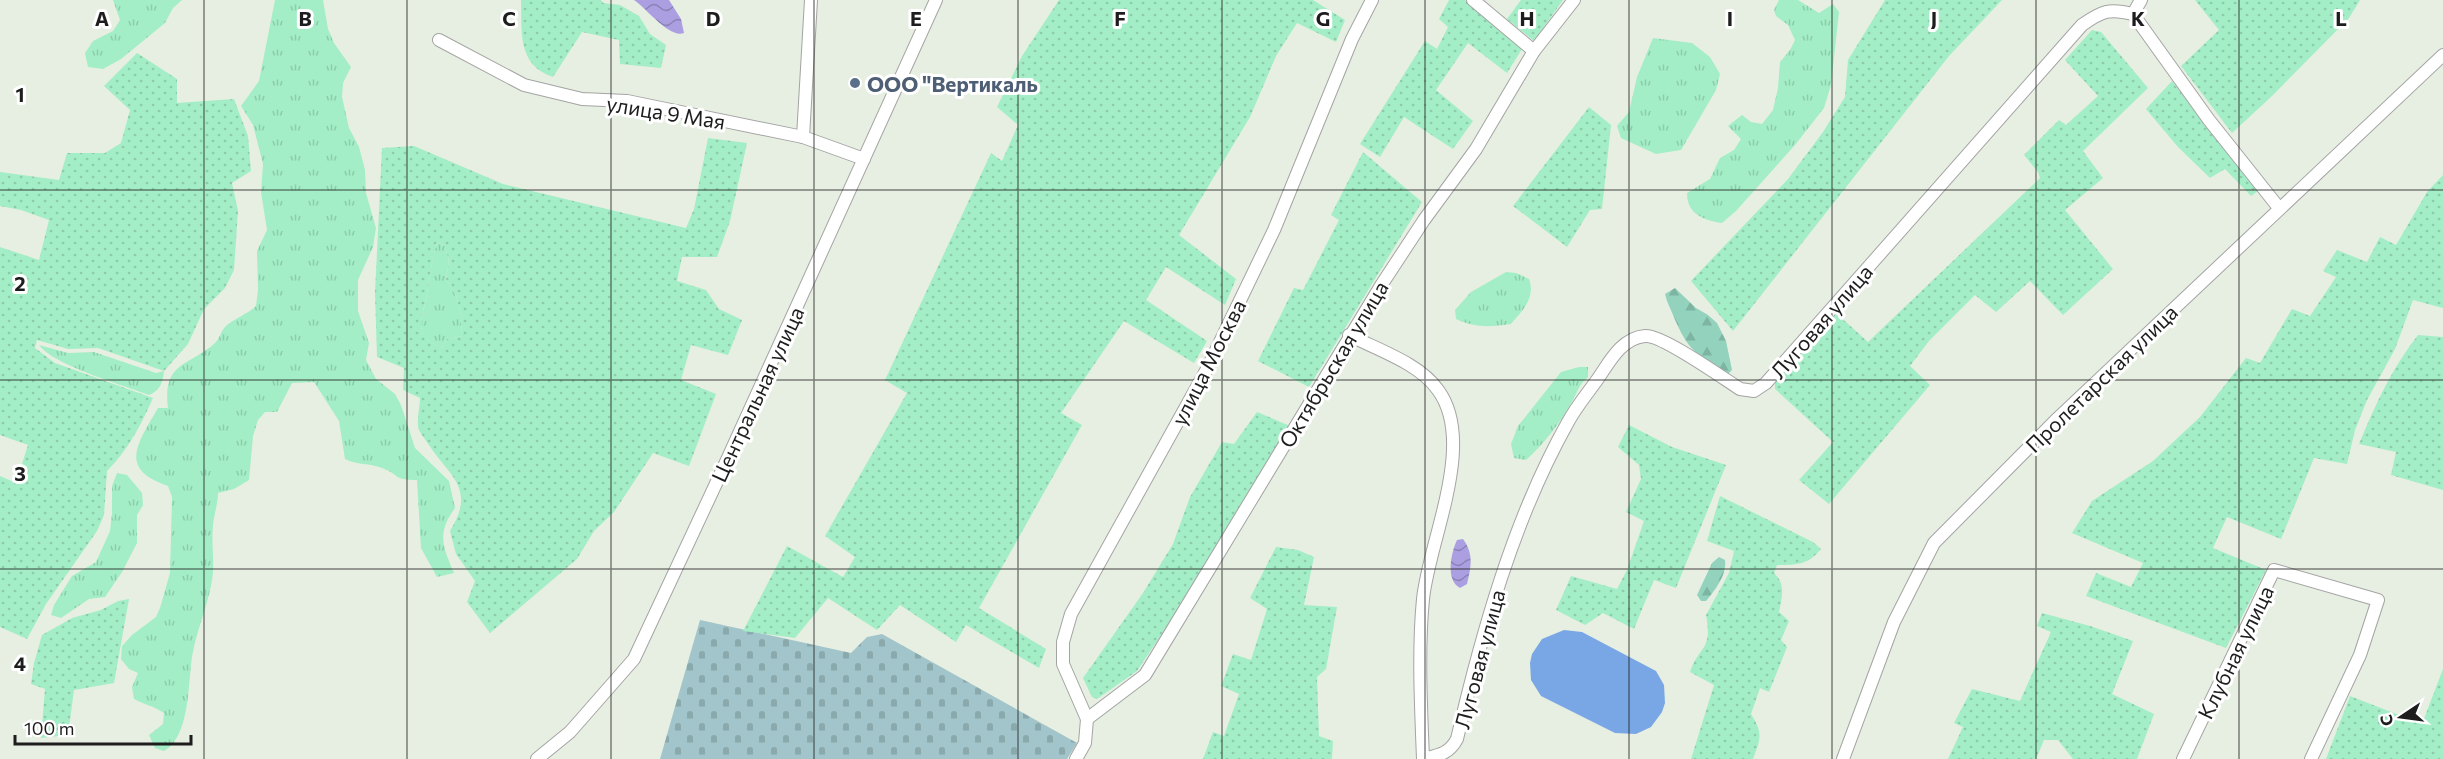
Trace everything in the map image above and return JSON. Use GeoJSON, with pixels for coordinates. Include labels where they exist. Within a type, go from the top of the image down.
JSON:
{"type":"FeatureCollection","features":[{"type":"Feature","properties":{"kind":"street"},"geometry":{"type":"LineString","coordinates":[[803,137],[811,0]]}},
{"type":"Feature","properties":{"kind":"street","name":"Центральная улица"},"geometry":{"type":"LineString","coordinates":[[537,759],[570,732],[634,659],[936,0]]}},
{"type":"Feature","properties":{"kind":"street","name":"улица Москва"},"geometry":{"type":"LineString","coordinates":[[1087,719],[1063,664],[1063,642],[1071,614],[1207,369],[1274,230],[1352,39],[1372,0]]}},
{"type":"Feature","properties":{"kind":"street"},"geometry":{"type":"LineString","coordinates":[[1473,0],[1533,51]]}},
{"type":"Feature","properties":{"kind":"street","name":"Октябрьская улица"},"geometry":{"type":"LineString","coordinates":[[1087,719],[1145,675],[1349,335],[1424,220],[1476,149],[1533,51],[1574,0]]}},
{"type":"Feature","properties":{"kind":"street"},"geometry":{"type":"LineString","coordinates":[[2141,0],[2133,14],[2209,120],[2279,208]]}},
{"type":"Feature","properties":{"kind":"street","name":"Луговая улица"},"geometry":{"type":"LineString","coordinates":[[1423,759],[1445,754],[1452,749],[1457,739],[1483,635],[1510,551],[1569,420],[1617,351],[1629,341],[1647,335],[1664,341],[1740,389],[1754,391],[1766,383],[1827,315],[1937,187],[2082,25],[2100,12],[2116,10],[2133,14]]}},
{"type":"Feature","properties":{"kind":"street","name":"улица 9 Мая"},"geometry":{"type":"LineString","coordinates":[[440,40],[524,85],[582,99],[627,101],[803,137],[864,159]]}},
{"type":"Feature","properties":{"kind":"street","name":"Пролетарская улица"},"geometry":{"type":"LineString","coordinates":[[1843,759],[1894,622],[1934,543],[2058,418],[2443,55]]}},
{"type":"Feature","properties":{"kind":"street"},"geometry":{"type":"LineString","coordinates":[[1349,335],[1415,368],[1438,389],[1448,407],[1454,431],[1444,510],[1423,598],[1420,707],[1423,759]]}},
{"type":"Feature","properties":{"kind":"street","name":"Клубная улица"},"geometry":{"type":"LineString","coordinates":[[2183,759],[2274,570],[2378,600],[2360,655],[2311,759]]}},
{"type":"Feature","properties":{"kind":"street"},"geometry":{"type":"LineString","coordinates":[[1076,759],[1085,742],[1087,719]]}},
{"type":"Feature","properties":{"kind":"green space"},"geometry":{"type":"Polygon","coordinates":[[[113,0],[182,0],[173,8],[165,23],[121,59],[103,69],[88,67],[85,53],[93,41],[113,31],[120,20],[113,0]]]}},
{"type":"Feature","properties":{"kind":"green space"},"geometry":{"type":"Polygon","coordinates":[[[275,0],[323,0],[328,29],[334,43],[351,67],[343,83],[342,97],[349,128],[359,147],[365,170],[366,193],[376,228],[373,247],[358,280],[358,311],[369,343],[366,360],[376,379],[395,394],[401,405],[415,448],[449,481],[455,508],[449,517],[443,539],[454,573],[437,577],[421,548],[417,480],[400,478],[382,468],[345,459],[339,421],[314,382],[292,383],[277,412],[265,412],[258,420],[253,436],[249,480],[234,489],[218,493],[213,532],[212,580],[194,647],[186,708],[179,734],[173,744],[164,751],[155,748],[149,735],[163,724],[164,713],[134,699],[132,687],[138,673],[129,669],[121,659],[122,646],[132,635],[156,617],[170,573],[172,497],[168,486],[142,472],[137,463],[136,454],[144,433],[158,408],[168,408],[169,381],[174,373],[180,366],[215,343],[228,324],[256,306],[257,251],[267,230],[261,192],[263,164],[253,125],[241,106],[259,81],[275,0]]]}},
{"type":"Feature","properties":{"kind":"green space"},"geometry":{"type":"Polygon","coordinates":[[[521,0],[601,0],[603,3],[620,5],[639,16],[650,34],[666,45],[661,68],[620,64],[619,40],[582,32],[553,77],[541,72],[527,56],[524,46],[521,0]]]}},
{"type":"Feature","properties":{"kind":"green space"},"geometry":{"type":"Polygon","coordinates":[[[1059,0],[1313,0],[1345,20],[1336,42],[1297,23],[1276,56],[1250,117],[1179,235],[1236,279],[1225,305],[1166,267],[1146,300],[1207,341],[1194,363],[1124,321],[1061,413],[1082,425],[979,608],[1046,649],[1039,668],[966,625],[956,642],[900,605],[877,630],[828,598],[795,638],[743,631],[787,546],[843,577],[855,557],[825,536],[907,393],[885,380],[991,153],[1002,161],[1018,125],[997,107],[1022,56],[1059,0]]]}},
{"type":"Feature","properties":{"kind":"green space"},"geometry":{"type":"Polygon","coordinates":[[[1449,0],[1465,0],[1522,49],[1507,73],[1468,43],[1436,90],[1473,121],[1453,149],[1404,117],[1380,157],[1360,144],[1425,41],[1437,49],[1448,27],[1439,19],[1449,0]]]}},
{"type":"Feature","properties":{"kind":"green space"},"geometry":{"type":"Polygon","coordinates":[[[1521,0],[1563,0],[1534,41],[1507,19],[1521,0]]]}},
{"type":"Feature","properties":{"kind":"green space"},"geometry":{"type":"Polygon","coordinates":[[[1779,0],[1798,0],[1819,13],[1833,4],[1839,12],[1831,85],[1824,108],[1795,145],[1736,211],[1722,223],[1703,218],[1693,211],[1687,193],[1710,179],[1720,158],[1734,150],[1741,139],[1728,126],[1742,115],[1751,122],[1762,124],[1773,110],[1780,62],[1795,40],[1788,25],[1776,16],[1774,10],[1779,0]]]}},
{"type":"Feature","properties":{"kind":"green space"},"geometry":{"type":"Polygon","coordinates":[[[1885,0],[2002,0],[1949,56],[1733,331],[1691,281],[1788,179],[1823,132],[1845,97],[1848,60],[1885,0]]]}},
{"type":"Feature","properties":{"kind":"green space"},"geometry":{"type":"Polygon","coordinates":[[[2195,0],[2360,0],[2349,18],[2232,133],[2181,66],[2219,30],[2195,0]]]}},
{"type":"Feature","properties":{"kind":"green space"},"geometry":{"type":"Polygon","coordinates":[[[2092,30],[2101,32],[2148,88],[2083,151],[2103,178],[2065,210],[2113,269],[2063,315],[2030,281],[1996,312],[1975,295],[1929,341],[1910,366],[1930,385],[1829,504],[1799,480],[1833,442],[1775,389],[1775,380],[1836,313],[1868,342],[2040,178],[2024,155],[2059,120],[2066,125],[2098,96],[2065,60],[2092,30]]]}},
{"type":"Feature","properties":{"kind":"green space"},"geometry":{"type":"Polygon","coordinates":[[[1653,38],[1692,43],[1710,57],[1720,74],[1716,90],[1681,150],[1656,154],[1621,138],[1617,126],[1629,112],[1637,77],[1653,38]]]}},
{"type":"Feature","properties":{"kind":"green space"},"geometry":{"type":"Polygon","coordinates":[[[137,53],[177,79],[177,103],[234,99],[248,136],[251,171],[232,183],[238,211],[234,270],[225,288],[204,309],[188,344],[164,371],[98,348],[68,349],[37,340],[35,348],[55,363],[153,398],[133,437],[107,471],[104,515],[97,531],[46,604],[27,639],[0,627],[0,476],[16,483],[28,445],[0,435],[0,247],[39,260],[49,220],[21,210],[0,206],[0,172],[59,180],[67,153],[105,153],[121,143],[130,110],[104,86],[137,53]]]}},
{"type":"Feature","properties":{"kind":"green space"},"geometry":{"type":"Polygon","coordinates":[[[2172,81],[2258,191],[2251,196],[2225,169],[2210,178],[2178,147],[2146,109],[2172,81]]]}},
{"type":"Feature","properties":{"kind":"green space"},"geometry":{"type":"Polygon","coordinates":[[[1589,107],[1611,125],[1602,209],[1590,210],[1567,247],[1513,206],[1589,107]]]}},
{"type":"Feature","properties":{"kind":"green space"},"geometry":{"type":"Polygon","coordinates":[[[708,138],[747,143],[730,221],[717,257],[682,257],[677,281],[706,290],[719,309],[742,320],[728,355],[691,345],[681,380],[716,394],[689,466],[653,453],[614,512],[594,531],[577,559],[490,633],[467,602],[475,581],[456,554],[450,531],[458,516],[461,503],[457,483],[419,430],[420,398],[403,390],[404,368],[377,357],[375,293],[382,148],[414,146],[503,184],[686,228],[694,209],[708,138]],[[437,242],[421,325],[426,338],[442,348],[447,339],[462,336],[461,315],[456,296],[446,279],[449,261],[445,246],[437,242]]]}},
{"type":"Feature","properties":{"kind":"green space"},"geometry":{"type":"Polygon","coordinates":[[[1363,152],[1422,202],[1309,387],[1258,361],[1294,288],[1303,290],[1339,220],[1331,215],[1363,152]]]}},
{"type":"Feature","properties":{"kind":"green space"},"geometry":{"type":"Polygon","coordinates":[[[2443,175],[2443,308],[2413,300],[2395,349],[2367,400],[2355,430],[2347,464],[2314,458],[2281,539],[2227,517],[2213,548],[2266,570],[2226,648],[2086,596],[2096,573],[2131,587],[2143,563],[2072,533],[2092,501],[2153,461],[2200,417],[2246,358],[2260,363],[2292,309],[2310,316],[2336,277],[2323,271],[2337,250],[2367,262],[2380,237],[2396,245],[2427,192],[2443,175]]]}},
{"type":"Feature","properties":{"kind":"green space"},"geometry":{"type":"Polygon","coordinates":[[[437,242],[445,246],[449,261],[446,279],[456,296],[461,315],[462,336],[447,339],[442,348],[426,338],[421,325],[437,242]]]}},
{"type":"Feature","properties":{"kind":"green space"},"geometry":{"type":"Polygon","coordinates":[[[1506,272],[1516,273],[1529,279],[1531,286],[1527,304],[1511,324],[1483,326],[1456,319],[1455,310],[1471,292],[1506,272]]]}},
{"type":"Feature","properties":{"kind":"green space"},"geometry":{"type":"Polygon","coordinates":[[[1675,288],[1696,308],[1717,323],[1726,341],[1732,370],[1728,374],[1695,352],[1684,337],[1665,294],[1675,288]]]}},
{"type":"Feature","properties":{"kind":"green space"},"geometry":{"type":"Polygon","coordinates":[[[2418,335],[2443,337],[2443,490],[2391,475],[2396,452],[2359,444],[2385,387],[2400,360],[2418,335]]]}},
{"type":"Feature","properties":{"kind":"green space"},"geometry":{"type":"Polygon","coordinates":[[[39,345],[68,353],[94,352],[156,373],[164,371],[163,379],[158,389],[149,395],[73,367],[58,360],[39,345]]]}},
{"type":"Feature","properties":{"kind":"green space"},"geometry":{"type":"Polygon","coordinates":[[[1588,367],[1588,377],[1558,424],[1526,460],[1514,458],[1511,444],[1518,426],[1561,372],[1588,367]]]}},
{"type":"Feature","properties":{"kind":"green space"},"geometry":{"type":"Polygon","coordinates":[[[1257,412],[1290,426],[1137,671],[1097,699],[1092,697],[1083,678],[1143,593],[1173,544],[1190,497],[1222,442],[1234,444],[1257,412]]]}},
{"type":"Feature","properties":{"kind":"green space"},"geometry":{"type":"Polygon","coordinates":[[[1629,425],[1672,447],[1726,465],[1676,588],[1654,580],[1634,629],[1603,613],[1585,625],[1556,610],[1571,576],[1617,589],[1627,570],[1644,521],[1626,512],[1641,479],[1639,465],[1618,447],[1629,425]]]}},
{"type":"Feature","properties":{"kind":"green space"},"geometry":{"type":"Polygon","coordinates":[[[117,473],[127,475],[142,493],[143,505],[137,515],[137,543],[122,572],[105,597],[89,599],[61,618],[51,615],[54,605],[72,576],[96,562],[110,531],[112,486],[117,473]]]}},
{"type":"Feature","properties":{"kind":"green space"},"geometry":{"type":"Polygon","coordinates":[[[1720,496],[1813,542],[1821,549],[1802,563],[1777,565],[1774,573],[1782,586],[1779,612],[1789,621],[1781,640],[1787,647],[1769,692],[1760,688],[1751,714],[1759,731],[1758,746],[1753,759],[1691,759],[1714,685],[1690,672],[1706,642],[1708,627],[1706,615],[1729,573],[1734,551],[1707,541],[1720,496]]]}},
{"type":"Feature","properties":{"kind":"green space"},"geometry":{"type":"Polygon","coordinates":[[[1276,547],[1298,550],[1314,557],[1304,605],[1337,607],[1326,669],[1317,677],[1319,736],[1333,741],[1332,759],[1203,759],[1213,732],[1224,736],[1239,694],[1221,686],[1233,654],[1251,660],[1267,609],[1250,598],[1276,547]]]}},
{"type":"Feature","properties":{"kind":"green space"},"geometry":{"type":"Polygon","coordinates":[[[1719,557],[1725,560],[1722,577],[1706,601],[1701,601],[1697,595],[1712,563],[1719,557]]]}},
{"type":"Feature","properties":{"kind":"green space"},"geometry":{"type":"Polygon","coordinates":[[[129,599],[114,683],[74,690],[68,735],[41,738],[45,689],[31,684],[42,635],[72,618],[129,599]]]}},
{"type":"Feature","properties":{"kind":"green space"},"geometry":{"type":"Polygon","coordinates":[[[2042,613],[2133,641],[2112,694],[2154,714],[2137,759],[2073,759],[2058,740],[2044,740],[2036,759],[1948,759],[1963,727],[1954,723],[1972,689],[2020,701],[2051,632],[2037,626],[2042,613]]]}},
{"type":"Feature","properties":{"kind":"green space"},"geometry":{"type":"Polygon","coordinates":[[[700,620],[851,653],[867,637],[882,634],[1077,743],[1067,759],[660,759],[700,620]]]}},
{"type":"Feature","properties":{"kind":"green space"},"geometry":{"type":"Polygon","coordinates":[[[2443,669],[2443,759],[2326,759],[2350,696],[2422,724],[2443,669]]]}},
{"type":"Feature","properties":{"kind":"shaded area"},"geometry":{"type":"Polygon","coordinates":[[[1564,630],[1582,632],[1656,671],[1664,685],[1665,703],[1662,712],[1651,727],[1636,734],[1615,733],[1541,696],[1531,680],[1532,654],[1542,639],[1564,630]]]}},
{"type":"Feature","properties":{"kind":"water"},"geometry":{"type":"Polygon","coordinates":[[[634,0],[669,0],[681,19],[684,33],[672,32],[634,0]]]}},
{"type":"Feature","properties":{"kind":"water"},"geometry":{"type":"Polygon","coordinates":[[[1463,539],[1469,550],[1470,566],[1467,584],[1460,588],[1452,579],[1451,566],[1457,540],[1463,539]]]}},
{"type":"Feature","properties":{"kind":"place","name":"ООО \"Вертикаль"},"geometry":{"type":"Point","coordinates":[855,83]}}]}
